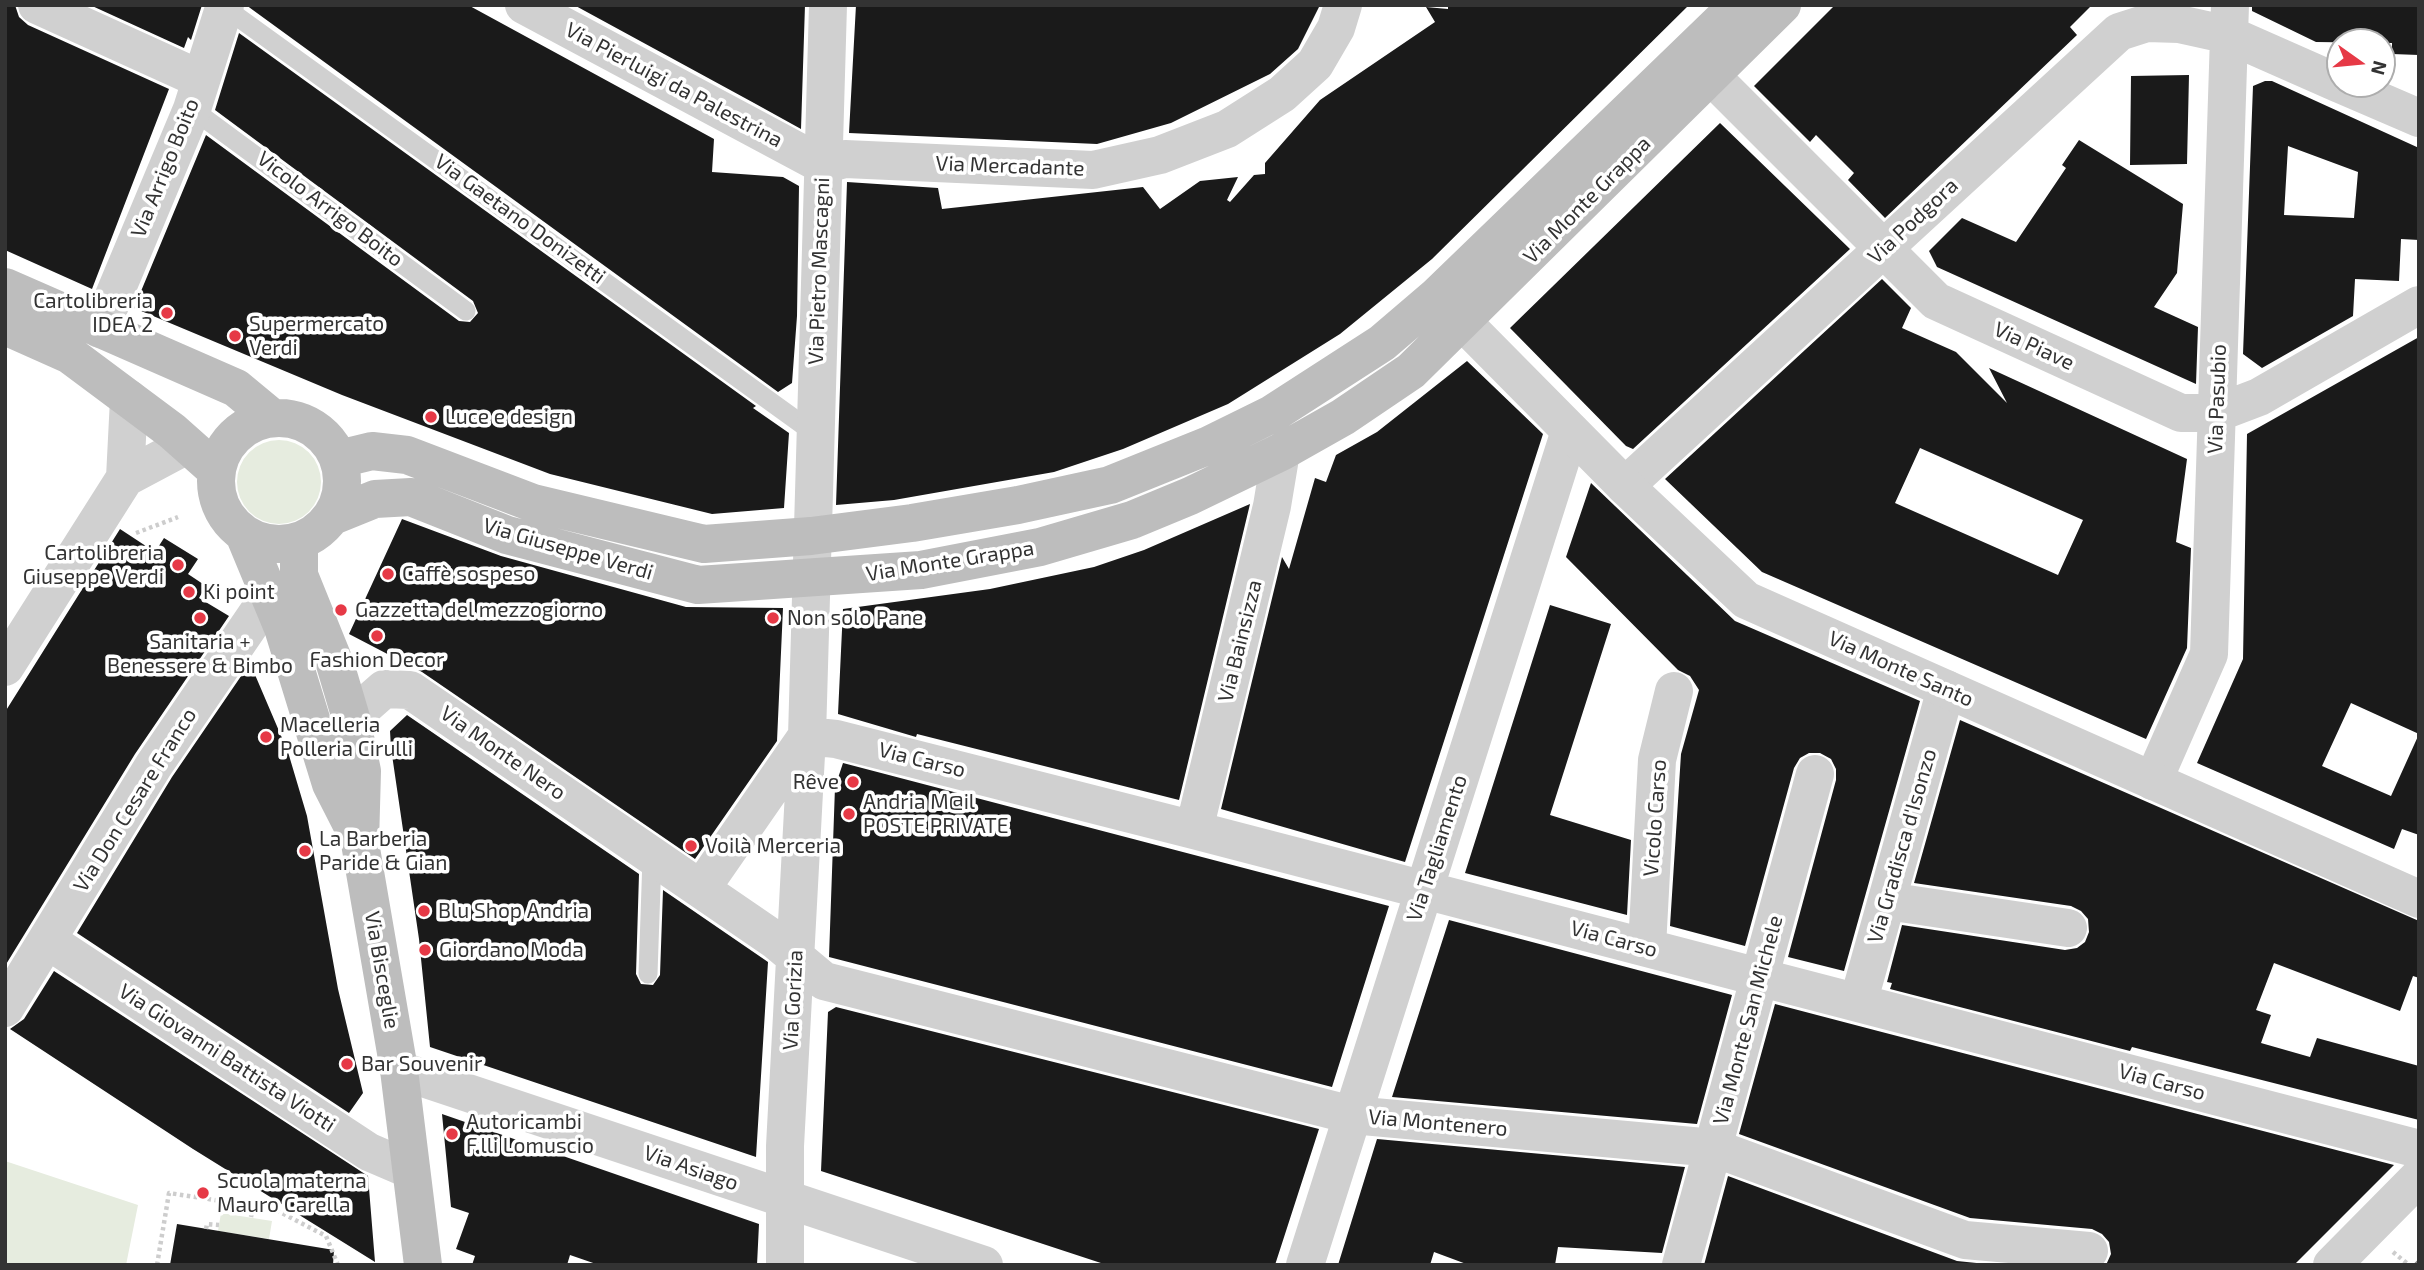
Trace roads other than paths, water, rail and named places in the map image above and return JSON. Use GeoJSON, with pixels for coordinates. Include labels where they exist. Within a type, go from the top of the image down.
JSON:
{"type":"FeatureCollection","features":[{"type":"Feature","properties":{"kind":"main road","name":"Via Monte Grappa"},"geometry":{"type":"LineString","coordinates":[[811,580],[921,570],[1040,547],[1132,520],[1191,496],[1281,452],[1343,417],[1411,371],[1462,324],[1700,65],[1738,5]]}},
{"type":"Feature","properties":{"kind":"main road","name":"Via Monte Grappa"},"geometry":{"type":"LineString","coordinates":[[811,536],[1017,505],[1110,485],[1207,446],[1272,414],[1381,343],[1700,65],[1782,5]]}},
{"type":"Feature","properties":{"kind":"main road"},"geometry":{"type":"LineString","coordinates":[[5,287],[236,388],[271,417]]}},
{"type":"Feature","properties":{"kind":"main road"},"geometry":{"type":"LineString","coordinates":[[5,326],[70,355],[187,444],[217,471]]}},
{"type":"Feature","properties":{"kind":"main road"},"geometry":{"type":"LineString","coordinates":[[299,542],[280,545],[261,542],[244,534],[221,507],[216,489],[217,471],[223,452],[235,435],[252,423],[271,417],[293,418],[313,426],[329,440],[339,459],[343,478],[341,498],[332,516]]}},
{"type":"Feature","properties":{"kind":"main road","name":"Via Giuseppe Verdi"},"geometry":{"type":"LineString","coordinates":[[339,459],[372,451],[407,455],[533,503],[704,544],[811,536]]}},
{"type":"Feature","properties":{"kind":"main road","name":"Via Giuseppe Verdi"},"geometry":{"type":"LineString","coordinates":[[299,542],[318,532],[332,516],[375,499],[411,497],[507,535],[698,585],[811,580]]}},
{"type":"Feature","properties":{"kind":"main road","name":"Via Bisceglie"},"geometry":{"type":"LineString","coordinates":[[244,534],[270,595],[308,704],[331,784],[360,842]]}},
{"type":"Feature","properties":{"kind":"main road","name":"Via Bisceglie"},"geometry":{"type":"LineString","coordinates":[[299,542],[299,575],[335,664],[351,718],[362,771],[360,842],[399,1070],[423,1265]]}},
{"type":"Feature","properties":{"kind":"street"},"geometry":{"type":"LineString","coordinates":[[37,5],[196,94]]}},
{"type":"Feature","properties":{"kind":"street","name":"Via Pierluigi da Palestrina"},"geometry":{"type":"LineString","coordinates":[[524,5],[823,165]]}},
{"type":"Feature","properties":{"kind":"street","name":"Via Pietro Mascagni"},"geometry":{"type":"LineString","coordinates":[[811,536],[828,5]]}},
{"type":"Feature","properties":{"kind":"street","name":"Via Mercadante"},"geometry":{"type":"LineString","coordinates":[[823,165],[845,159],[1093,170],[1160,155],[1227,129],[1282,94],[1315,64],[1336,28],[1343,5]]}},
{"type":"Feature","properties":{"kind":"street","name":"Via Arrigo Boito"},"geometry":{"type":"LineString","coordinates":[[100,329],[196,94],[224,6]]}},
{"type":"Feature","properties":{"kind":"street","name":"Via Podgora"},"geometry":{"type":"LineString","coordinates":[[1625,486],[2119,32],[2147,23],[2179,24],[2229,20],[2326,76]]}},
{"type":"Feature","properties":{"kind":"street","name":"Via Pasubio"},"geometry":{"type":"LineString","coordinates":[[2153,781],[2209,654],[2229,20]]}},
{"type":"Feature","properties":{"kind":"street","name":"Via Piave"},"geometry":{"type":"LineString","coordinates":[[1700,65],[1936,301],[2181,413],[2217,412],[2259,397],[2419,305]]}},
{"type":"Feature","properties":{"kind":"street","name":"Via Podgora"},"geometry":{"type":"LineString","coordinates":[[2373,98],[2419,118]]}},
{"type":"Feature","properties":{"kind":"street"},"geometry":{"type":"LineString","coordinates":[[1437,296],[1462,324]]}},
{"type":"Feature","properties":{"kind":"street","name":"Via Monte Santo"},"geometry":{"type":"LineString","coordinates":[[1462,324],[1625,486],[1746,600],[2419,899]]}},
{"type":"Feature","properties":{"kind":"street"},"geometry":{"type":"LineString","coordinates":[[125,478],[129,399]]}},
{"type":"Feature","properties":{"kind":"street","name":"Via Tagliamento"},"geometry":{"type":"LineString","coordinates":[[1305,1265],[1570,432]]}},
{"type":"Feature","properties":{"kind":"street"},"geometry":{"type":"LineString","coordinates":[[5,667],[125,478],[187,444]]}},
{"type":"Feature","properties":{"kind":"street","name":"Via Bainsizza"},"geometry":{"type":"LineString","coordinates":[[1194,830],[1272,506],[1281,452]]}},
{"type":"Feature","properties":{"kind":"street"},"geometry":{"type":"LineString","coordinates":[[811,536],[811,580]]}},
{"type":"Feature","properties":{"kind":"street","name":"Via Gorizia"},"geometry":{"type":"LineString","coordinates":[[785,1265],[785,1146],[807,736],[811,580]]}},
{"type":"Feature","properties":{"kind":"street","name":"Via Don Cesare Franco"},"geometry":{"type":"LineString","coordinates":[[5,1008],[154,765],[270,595]]}},
{"type":"Feature","properties":{"kind":"street","name":"Via Monte Nero"},"geometry":{"type":"LineString","coordinates":[[351,718],[384,689],[410,690],[701,889],[795,957]]}},
{"type":"Feature","properties":{"kind":"street","name":"Via Gradisca d'Isonzo"},"geometry":{"type":"LineString","coordinates":[[1858,1003],[1946,689]]}},
{"type":"Feature","properties":{"kind":"street","name":"Vicolo Carso"},"geometry":{"type":"LineString","coordinates":[[1647,947],[1657,761],[1674,691]]}},
{"type":"Feature","properties":{"kind":"street"},"geometry":{"type":"LineString","coordinates":[[701,889],[807,736]]}},
{"type":"Feature","properties":{"kind":"street","name":"Via Carso"},"geometry":{"type":"LineString","coordinates":[[807,736],[836,738],[2419,1149]]}},
{"type":"Feature","properties":{"kind":"street","name":"Via Monte San Michele"},"geometry":{"type":"LineString","coordinates":[[1681,1265],[1815,774]]}},
{"type":"Feature","properties":{"kind":"street"},"geometry":{"type":"LineString","coordinates":[[1887,901],[2068,928]]}},
{"type":"Feature","properties":{"kind":"street","name":"Via Giovanni Battista Viotti"},"geometry":{"type":"LineString","coordinates":[[47,940],[369,1152],[411,1170]]}},
{"type":"Feature","properties":{"kind":"street","name":"Via Montenero"},"geometry":{"type":"LineString","coordinates":[[795,957],[824,981],[1352,1115],[1714,1149],[1965,1240],[2089,1251]]}},
{"type":"Feature","properties":{"kind":"street","name":"Via Asiago"},"geometry":{"type":"LineString","coordinates":[[399,1070],[984,1265]]}},
{"type":"Feature","properties":{"kind":"street"},"geometry":{"type":"LineString","coordinates":[[2332,1265],[2419,1177]]}},
{"type":"Feature","properties":{"kind":"lane","name":"Via Gaetano Donizetti"},"geometry":{"type":"LineString","coordinates":[[224,6],[814,433]]}},
{"type":"Feature","properties":{"kind":"lane","name":"Vicolo Arrigo Boito"},"geometry":{"type":"LineString","coordinates":[[196,94],[466,311]]}},
{"type":"Feature","properties":{"kind":"lane"},"geometry":{"type":"LineString","coordinates":[[648,974],[652,858]]}},
{"type":"Feature","properties":{"kind":"railway"},"geometry":{"type":"LineString","coordinates":[[2416,1265],[2419,1262]]}},
{"type":"Feature","properties":{"kind":"place","name":"Cartolibreria IDEA 2"},"geometry":{"type":"Point","coordinates":[167,313]}},
{"type":"Feature","properties":{"kind":"place","name":"Supermercato Verdi"},"geometry":{"type":"Point","coordinates":[235,336]}},
{"type":"Feature","properties":{"kind":"place","name":"Luce e design"},"geometry":{"type":"Point","coordinates":[431,417]}},
{"type":"Feature","properties":{"kind":"place","name":"Cartolibreria Giuseppe Verdi"},"geometry":{"type":"Point","coordinates":[178,565]}},
{"type":"Feature","properties":{"kind":"place","name":"Caffè sospeso"},"geometry":{"type":"Point","coordinates":[388,574]}},
{"type":"Feature","properties":{"kind":"place","name":"Ki point"},"geometry":{"type":"Point","coordinates":[189,592]}},
{"type":"Feature","properties":{"kind":"place","name":"Gazzetta del mezzogiorno"},"geometry":{"type":"Point","coordinates":[341,610]}},
{"type":"Feature","properties":{"kind":"place","name":"Sanitaria + Benessere & Bimbo"},"geometry":{"type":"Point","coordinates":[200,618]}},
{"type":"Feature","properties":{"kind":"place","name":"Non solo Pane"},"geometry":{"type":"Point","coordinates":[773,618]}},
{"type":"Feature","properties":{"kind":"place","name":"Fashion Decor"},"geometry":{"type":"Point","coordinates":[377,636]}},
{"type":"Feature","properties":{"kind":"place","name":"Macelleria Polleria Cirulli"},"geometry":{"type":"Point","coordinates":[266,737]}},
{"type":"Feature","properties":{"kind":"place","name":"Rêve"},"geometry":{"type":"Point","coordinates":[853,782]}},
{"type":"Feature","properties":{"kind":"place","name":"Andria M@il POSTE PRIVATE"},"geometry":{"type":"Point","coordinates":[849,814]}},
{"type":"Feature","properties":{"kind":"place","name":"Voilà Merceria"},"geometry":{"type":"Point","coordinates":[691,846]}},
{"type":"Feature","properties":{"kind":"place","name":"La Barberia Paride & Gian"},"geometry":{"type":"Point","coordinates":[305,851]}},
{"type":"Feature","properties":{"kind":"place","name":"Blu Shop Andria"},"geometry":{"type":"Point","coordinates":[424,911]}},
{"type":"Feature","properties":{"kind":"place","name":"Giordano Moda"},"geometry":{"type":"Point","coordinates":[425,950]}},
{"type":"Feature","properties":{"kind":"place","name":"Bar Souvenir"},"geometry":{"type":"Point","coordinates":[347,1064]}},
{"type":"Feature","properties":{"kind":"place","name":"Autoricambi F.lli Lomuscio"},"geometry":{"type":"Point","coordinates":[452,1134]}},
{"type":"Feature","properties":{"kind":"place","name":"Scuola materna Mauro Carella"},"geometry":{"type":"Point","coordinates":[203,1193]}}]}
